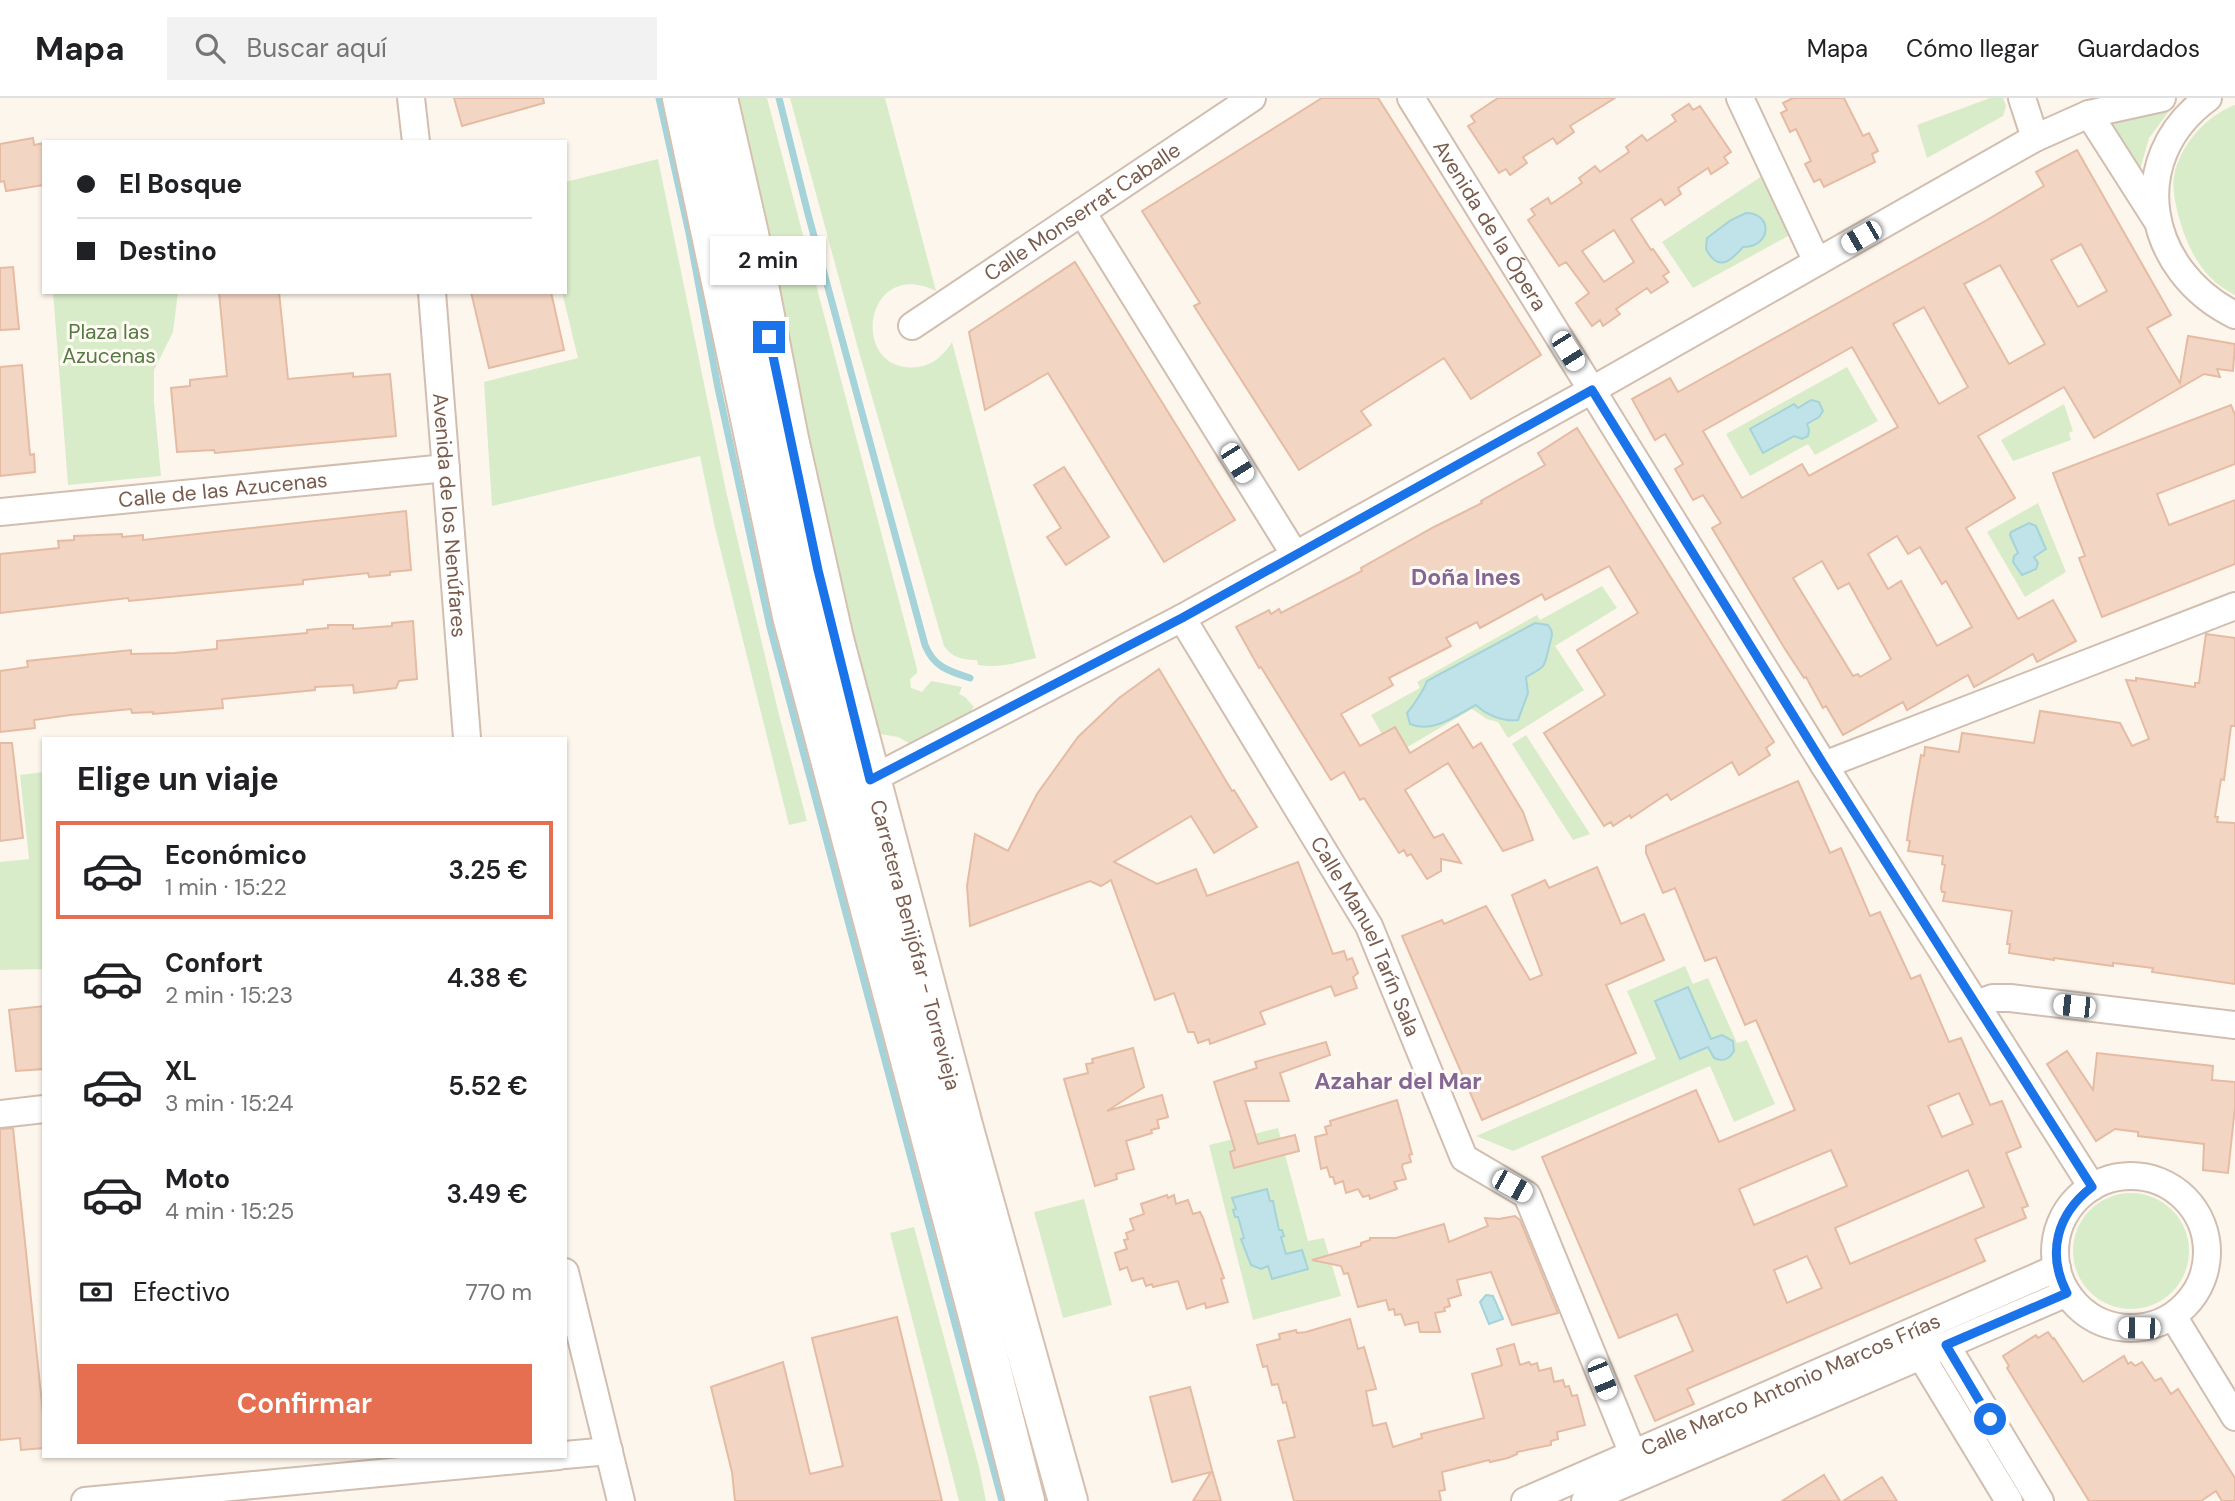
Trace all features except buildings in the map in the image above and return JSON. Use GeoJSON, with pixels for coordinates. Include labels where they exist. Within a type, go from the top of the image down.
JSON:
{"type":"FeatureCollection","features":[{"type":"Feature","properties":{"kind":"main road","name":"Carretera Benijófar - Torrevieja"},"geometry":{"type":"LineString","coordinates":[[682,98],[792,616],[1025,1501]]}},
{"type":"Feature","properties":{"kind":"main road","name":"Carretera Benijófar - Torrevieja"},"geometry":{"type":"LineString","coordinates":[[718,98],[749,234],[818,570],[870,780],[1032,1378],[1068,1501]]}},
{"type":"Feature","properties":{"kind":"street"},"geometry":{"type":"LineString","coordinates":[[411,98],[416,140]]}},
{"type":"Feature","properties":{"kind":"street","name":"Calle Monserrat Caballe"},"geometry":{"type":"LineString","coordinates":[[912,326],[1252,98]]}},
{"type":"Feature","properties":{"kind":"street","name":"Avenida de la Ópera"},"geometry":{"type":"LineString","coordinates":[[1411,98],[1824,765],[2092,1187]]}},
{"type":"Feature","properties":{"kind":"street"},"geometry":{"type":"LineString","coordinates":[[1740,98],[1817,262]]}},
{"type":"Feature","properties":{"kind":"street"},"geometry":{"type":"LineString","coordinates":[[2021,98],[2035,138]]}},
{"type":"Feature","properties":{"kind":"street"},"geometry":{"type":"LineString","coordinates":[[870,780],[1182,618],[1592,390],[2035,138],[2089,114],[2162,98]]}},
{"type":"Feature","properties":{"kind":"street"},"geometry":{"type":"LineString","coordinates":[[2157,220],[2155,174],[2160,157],[2175,130],[2193,109],[2208,98]]}},
{"type":"Feature","properties":{"kind":"street"},"geometry":{"type":"LineString","coordinates":[[2089,114],[2157,220],[2168,248],[2188,282],[2201,295],[2235,315]]}},
{"type":"Feature","properties":{"kind":"street"},"geometry":{"type":"LineString","coordinates":[[1082,212],[1295,555]]}},
{"type":"Feature","properties":{"kind":"street","name":"Avenida de los Nenúfares"},"geometry":{"type":"LineString","coordinates":[[432,294],[467,737]]}},
{"type":"Feature","properties":{"kind":"street","name":"Calle de las Azucenas"},"geometry":{"type":"LineString","coordinates":[[0,512],[446,468]]}},
{"type":"Feature","properties":{"kind":"street"},"geometry":{"type":"LineString","coordinates":[[1824,765],[2235,606]]}},
{"type":"Feature","properties":{"kind":"street","name":"Calle Manuel Tarín Sala"},"geometry":{"type":"LineString","coordinates":[[1182,618],[1369,926],[1464,1158],[1527,1195],[1637,1465]]}},
{"type":"Feature","properties":{"kind":"street"},"geometry":{"type":"LineString","coordinates":[[1976,1004],[1993,998],[2010,998],[2235,1025]]}},
{"type":"Feature","properties":{"kind":"street"},"geometry":{"type":"LineString","coordinates":[[0,1114],[42,1109]]}},
{"type":"Feature","properties":{"kind":"street"},"geometry":{"type":"LineString","coordinates":[[2119,1178],[2146,1178],[2163,1183],[2178,1192],[2191,1205],[2206,1237],[2208,1255],[2198,1290],[2173,1316],[2157,1324],[2139,1328],[2102,1322],[2087,1314],[2062,1280],[2055,1252],[2062,1221],[2080,1196],[2092,1187],[2119,1178]]}},
{"type":"Feature","properties":{"kind":"street"},"geometry":{"type":"LineString","coordinates":[[567,1280],[621,1501]]}},
{"type":"Feature","properties":{"kind":"street","name":"Calle Marco Antonio Marcos Frías"},"geometry":{"type":"LineString","coordinates":[[1585,1501],[1637,1465],[2062,1280]]}},
{"type":"Feature","properties":{"kind":"street"},"geometry":{"type":"LineString","coordinates":[[2173,1316],[2235,1417]]}},
{"type":"Feature","properties":{"kind":"street"},"geometry":{"type":"LineString","coordinates":[[1937,1336],[2040,1501]]}},
{"type":"Feature","properties":{"kind":"street","name":"Calle Marco Antonio Marcos Frías"},"geometry":{"type":"LineString","coordinates":[[1525,1501],[1637,1465],[1921,1356],[1937,1336]]}},
{"type":"Feature","properties":{"kind":"street"},"geometry":{"type":"LineString","coordinates":[[1921,1356],[2009,1501]]}},
{"type":"Feature","properties":{"kind":"street"},"geometry":{"type":"LineString","coordinates":[[567,1455],[609,1451]]}},
{"type":"Feature","properties":{"kind":"street"},"geometry":{"type":"LineString","coordinates":[[85,1501],[538,1458]]}},
{"type":"Feature","properties":{"kind":"green space"},"geometry":{"type":"Polygon","coordinates":[[[735,98],[767,98],[917,669],[917,673],[910,679],[911,688],[922,692],[931,681],[962,687],[959,694],[974,707],[968,715],[912,745],[898,737],[874,733],[838,591],[735,98]]]}},
{"type":"Feature","properties":{"kind":"green space"},"geometry":{"type":"Polygon","coordinates":[[[790,98],[885,98],[936,291],[911,284],[893,289],[880,301],[873,318],[874,337],[881,353],[896,365],[918,367],[938,359],[952,342],[1036,658],[1000,665],[978,665],[977,660],[959,658],[944,646],[859,352],[790,98]]]}},
{"type":"Feature","properties":{"kind":"green space"},"geometry":{"type":"Polygon","coordinates":[[[1990,98],[2003,98],[2006,106],[2003,116],[1927,158],[1917,125],[1990,98]]]}},
{"type":"Feature","properties":{"kind":"green space"},"geometry":{"type":"Polygon","coordinates":[[[2235,105],[2235,295],[2213,280],[2191,250],[2178,214],[2173,185],[2177,165],[2188,143],[2214,116],[2235,105]]]}},
{"type":"Feature","properties":{"kind":"green space"},"geometry":{"type":"Polygon","coordinates":[[[2170,110],[2149,138],[2139,173],[2108,125],[2111,121],[2170,110]]]}},
{"type":"Feature","properties":{"kind":"green space"},"geometry":{"type":"Polygon","coordinates":[[[658,159],[726,491],[807,821],[789,825],[715,528],[700,456],[492,506],[484,382],[578,358],[562,294],[567,294],[567,182],[658,159]]]}},
{"type":"Feature","properties":{"kind":"green space"},"geometry":{"type":"Polygon","coordinates":[[[1762,176],[1790,235],[1693,288],[1662,242],[1762,176]]]}},
{"type":"Feature","properties":{"kind":"green space","name":"Plaza las Azucenas"},"geometry":{"type":"Polygon","coordinates":[[[53,294],[178,294],[173,332],[154,370],[154,402],[161,476],[68,485],[53,294]]]}},
{"type":"Feature","properties":{"kind":"green space"},"geometry":{"type":"Polygon","coordinates":[[[1847,367],[1878,421],[1815,455],[1808,444],[1750,476],[1726,434],[1847,367]]]}},
{"type":"Feature","properties":{"kind":"green space"},"geometry":{"type":"Polygon","coordinates":[[[2064,404],[2073,431],[2069,433],[2071,440],[2013,461],[2001,440],[2064,404]]]}},
{"type":"Feature","properties":{"kind":"green space"},"geometry":{"type":"Polygon","coordinates":[[[2038,503],[2066,572],[2025,597],[1987,532],[2038,503]]]}},
{"type":"Feature","properties":{"kind":"green space"},"geometry":{"type":"Polygon","coordinates":[[[1602,586],[1617,608],[1555,646],[1584,690],[1508,738],[1498,722],[1487,719],[1472,709],[1394,755],[1371,715],[1420,688],[1417,682],[1537,615],[1540,620],[1602,586]]]}},
{"type":"Feature","properties":{"kind":"green space"},"geometry":{"type":"Polygon","coordinates":[[[1526,735],[1590,834],[1573,840],[1512,744],[1526,735]]]}},
{"type":"Feature","properties":{"kind":"green space"},"geometry":{"type":"Polygon","coordinates":[[[42,772],[42,969],[0,970],[0,862],[29,859],[20,775],[42,772]]]}},
{"type":"Feature","properties":{"kind":"green space"},"geometry":{"type":"Polygon","coordinates":[[[1685,966],[1693,984],[1708,978],[1737,1043],[1747,1040],[1775,1104],[1734,1122],[1710,1066],[1513,1151],[1476,1136],[1656,1059],[1627,991],[1685,966]]]}},
{"type":"Feature","properties":{"kind":"green space"},"geometry":{"type":"Polygon","coordinates":[[[1278,1128],[1308,1241],[1324,1238],[1341,1296],[1253,1320],[1209,1145],[1278,1128]]]}},
{"type":"Feature","properties":{"kind":"green space"},"geometry":{"type":"Polygon","coordinates":[[[2131,1193],[2153,1198],[2172,1210],[2184,1229],[2189,1251],[2184,1273],[2172,1292],[2153,1304],[2131,1309],[2109,1304],[2090,1292],[2078,1273],[2073,1251],[2078,1229],[2090,1210],[2109,1198],[2131,1193]]]}},
{"type":"Feature","properties":{"kind":"green space"},"geometry":{"type":"Polygon","coordinates":[[[1084,1199],[1112,1305],[1063,1318],[1034,1212],[1084,1199]]]}},
{"type":"Feature","properties":{"kind":"green space"},"geometry":{"type":"Polygon","coordinates":[[[914,1227],[986,1501],[959,1501],[890,1233],[914,1227]]]}},
{"type":"Feature","properties":{"kind":"water"},"geometry":{"type":"Polygon","coordinates":[[[1746,213],[1761,218],[1766,230],[1764,236],[1753,246],[1743,247],[1729,260],[1715,260],[1706,249],[1707,238],[1731,220],[1746,213]]]}},
{"type":"Feature","properties":{"kind":"water"},"geometry":{"type":"Polygon","coordinates":[[[1811,400],[1819,402],[1823,411],[1819,417],[1807,424],[1808,436],[1802,439],[1794,436],[1763,453],[1750,429],[1794,404],[1798,408],[1811,400]]]}},
{"type":"Feature","properties":{"kind":"water"},"geometry":{"type":"Polygon","coordinates":[[[2029,523],[2036,526],[2046,549],[2034,557],[2038,563],[2036,569],[2022,575],[2013,562],[2018,553],[2010,535],[2029,523]]]}},
{"type":"Feature","properties":{"kind":"water"},"geometry":{"type":"Polygon","coordinates":[[[1535,623],[1548,625],[1552,636],[1543,666],[1526,677],[1528,693],[1518,720],[1496,717],[1476,705],[1436,725],[1427,727],[1410,724],[1407,713],[1427,681],[1535,623]]]}},
{"type":"Feature","properties":{"kind":"water"},"geometry":{"type":"Polygon","coordinates":[[[1688,987],[1711,1039],[1722,1035],[1733,1041],[1734,1051],[1728,1058],[1714,1058],[1708,1047],[1680,1059],[1655,1001],[1688,987]]]}},
{"type":"Feature","properties":{"kind":"water"},"geometry":{"type":"Polygon","coordinates":[[[1267,1189],[1270,1201],[1273,1201],[1279,1230],[1282,1230],[1284,1236],[1281,1237],[1286,1254],[1302,1250],[1308,1269],[1272,1279],[1268,1266],[1261,1269],[1251,1265],[1241,1239],[1244,1238],[1238,1217],[1235,1217],[1233,1210],[1236,1209],[1232,1198],[1267,1189]]]}},
{"type":"Feature","properties":{"kind":"water"},"geometry":{"type":"Polygon","coordinates":[[[1486,1295],[1493,1296],[1503,1319],[1489,1324],[1480,1302],[1486,1295]]]}},
{"type":"Feature","properties":{"kind":"waterway"},"geometry":{"type":"LineString","coordinates":[[659,98],[770,627],[1002,1501]]}},
{"type":"Feature","properties":{"kind":"waterway"},"geometry":{"type":"LineString","coordinates":[[779,98],[925,645],[937,663],[970,678]]}},
{"type":"Feature","properties":{"kind":"district","name":"Doña Ines"},"geometry":{"type":"Point","coordinates":[1466,577]}},
{"type":"Feature","properties":{"kind":"district","name":"Azahar del Mar"},"geometry":{"type":"Point","coordinates":[1398,1081]}},
{"type":"Feature","properties":{"kind":"route"},"geometry":{"type":"LineString","coordinates":[[769,337],[818,570],[870,780],[1182,618],[1592,390],[1824,765],[2092,1187],[2070,1208],[2057,1237],[2057,1268],[2067,1293],[1946,1345],[1990,1419]]}}]}
